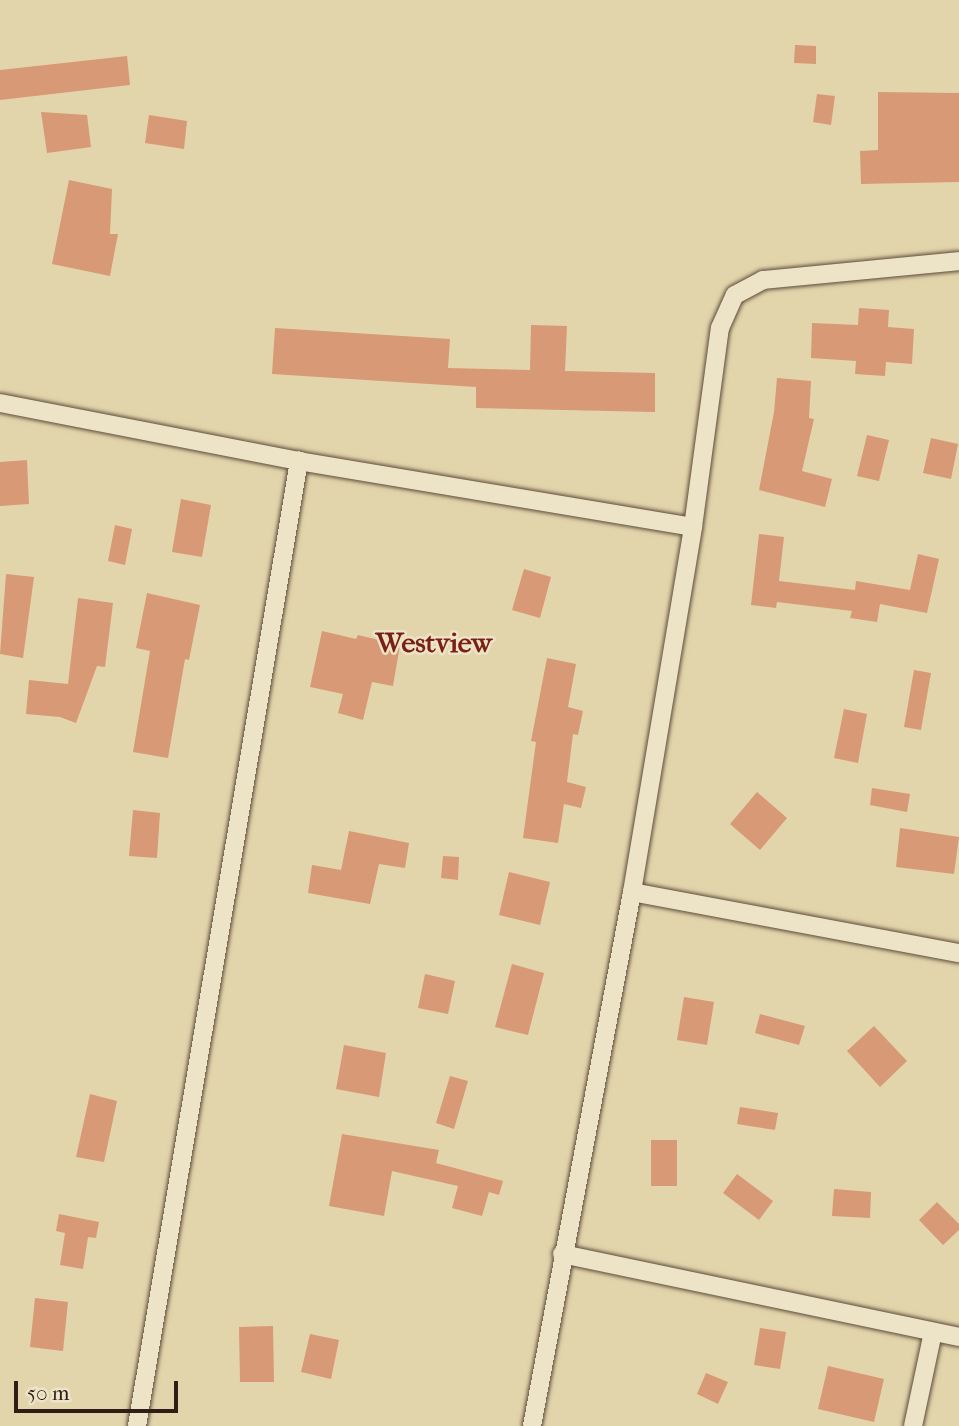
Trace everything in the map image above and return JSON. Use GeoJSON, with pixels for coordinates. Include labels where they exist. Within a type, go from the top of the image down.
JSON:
{"type":"FeatureCollection","features":[{"type":"Feature","properties":{"kind":"street"},"geometry":{"type":"LineString","coordinates":[[532,1426],[562,1254],[632,892],[694,527],[720,328],[735,295],[764,280],[959,261]]}},
{"type":"Feature","properties":{"kind":"street"},"geometry":{"type":"LineString","coordinates":[[0,403],[299,461],[694,527]]}},
{"type":"Feature","properties":{"kind":"street"},"geometry":{"type":"LineString","coordinates":[[137,1426],[299,461]]}},
{"type":"Feature","properties":{"kind":"street"},"geometry":{"type":"LineString","coordinates":[[632,892],[959,953]]}},
{"type":"Feature","properties":{"kind":"street"},"geometry":{"type":"LineString","coordinates":[[562,1254],[959,1337]]}},
{"type":"Feature","properties":{"kind":"street"},"geometry":{"type":"LineString","coordinates":[[913,1426],[933,1332]]}},
{"type":"Feature","properties":{"kind":"building"},"geometry":{"type":"Polygon","coordinates":[[[795,45],[816,46],[816,64],[794,63],[795,45]]]}},
{"type":"Feature","properties":{"kind":"building"},"geometry":{"type":"Polygon","coordinates":[[[127,56],[130,85],[0,100],[0,70],[127,56]]]}},
{"type":"Feature","properties":{"kind":"building"},"geometry":{"type":"Polygon","coordinates":[[[878,92],[959,93],[959,182],[861,184],[860,151],[878,150],[878,92]]]}},
{"type":"Feature","properties":{"kind":"building"},"geometry":{"type":"Polygon","coordinates":[[[817,94],[835,96],[831,125],[813,122],[817,94]]]}},
{"type":"Feature","properties":{"kind":"building"},"geometry":{"type":"Polygon","coordinates":[[[41,112],[87,115],[91,147],[47,153],[41,112]]]}},
{"type":"Feature","properties":{"kind":"building"},"geometry":{"type":"Polygon","coordinates":[[[149,115],[187,121],[184,149],[145,143],[149,115]]]}},
{"type":"Feature","properties":{"kind":"building"},"geometry":{"type":"Polygon","coordinates":[[[69,180],[112,189],[110,234],[118,234],[110,276],[52,264],[69,180]]]}},
{"type":"Feature","properties":{"kind":"building"},"geometry":{"type":"Polygon","coordinates":[[[859,308],[889,310],[888,327],[914,329],[912,364],[886,362],[885,376],[855,374],[856,361],[811,358],[812,323],[858,325],[859,308]]]}},
{"type":"Feature","properties":{"kind":"building"},"geometry":{"type":"Polygon","coordinates":[[[531,325],[567,326],[565,371],[655,373],[655,412],[476,408],[476,387],[272,374],[275,328],[450,339],[448,368],[530,370],[531,325]]]}},
{"type":"Feature","properties":{"kind":"building"},"geometry":{"type":"Polygon","coordinates":[[[777,378],[811,381],[809,418],[814,419],[802,471],[832,479],[825,507],[759,490],[774,412],[777,378]]]}},
{"type":"Feature","properties":{"kind":"building"},"geometry":{"type":"Polygon","coordinates":[[[867,435],[889,440],[879,481],[857,476],[867,435]]]}},
{"type":"Feature","properties":{"kind":"building"},"geometry":{"type":"Polygon","coordinates":[[[931,438],[958,444],[951,479],[923,473],[931,438]]]}},
{"type":"Feature","properties":{"kind":"building"},"geometry":{"type":"Polygon","coordinates":[[[27,460],[29,504],[0,506],[0,462],[27,460]]]}},
{"type":"Feature","properties":{"kind":"building"},"geometry":{"type":"Polygon","coordinates":[[[181,499],[211,505],[202,557],[172,552],[181,499]]]}},
{"type":"Feature","properties":{"kind":"building"},"geometry":{"type":"Polygon","coordinates":[[[115,525],[132,529],[125,565],[108,561],[115,525]]]}},
{"type":"Feature","properties":{"kind":"building"},"geometry":{"type":"Polygon","coordinates":[[[759,534],[784,537],[779,581],[855,590],[856,581],[910,590],[918,554],[939,559],[927,613],[880,604],[877,622],[850,618],[852,611],[777,602],[776,608],[751,605],[759,534]]]}},
{"type":"Feature","properties":{"kind":"building"},"geometry":{"type":"Polygon","coordinates":[[[524,569],[551,577],[540,618],[512,610],[524,569]]]}},
{"type":"Feature","properties":{"kind":"building"},"geometry":{"type":"Polygon","coordinates":[[[6,574],[34,577],[23,658],[0,654],[6,574]]]}},
{"type":"Feature","properties":{"kind":"building"},"geometry":{"type":"Polygon","coordinates":[[[147,593],[200,605],[189,660],[185,659],[168,758],[133,752],[150,651],[136,648],[147,593]]]}},
{"type":"Feature","properties":{"kind":"building"},"geometry":{"type":"Polygon","coordinates":[[[78,598],[113,603],[105,667],[97,666],[76,723],[60,717],[26,714],[29,680],[68,684],[78,598]]]}},
{"type":"Feature","properties":{"kind":"building"},"geometry":{"type":"Polygon","coordinates":[[[322,631],[356,639],[358,635],[400,645],[393,686],[372,682],[363,720],[338,713],[343,694],[310,687],[322,631]]]}},
{"type":"Feature","properties":{"kind":"building"},"geometry":{"type":"Polygon","coordinates":[[[547,658],[576,664],[568,707],[583,711],[578,735],[573,734],[567,782],[586,787],[581,808],[564,804],[558,843],[523,838],[536,742],[531,741],[547,658]]]}},
{"type":"Feature","properties":{"kind":"building"},"geometry":{"type":"Polygon","coordinates":[[[914,670],[931,673],[921,730],[904,727],[914,670]]]}},
{"type":"Feature","properties":{"kind":"building"},"geometry":{"type":"Polygon","coordinates":[[[844,709],[867,714],[858,763],[834,758],[844,709]]]}},
{"type":"Feature","properties":{"kind":"building"},"geometry":{"type":"Polygon","coordinates":[[[872,788],[910,794],[907,812],[870,805],[872,788]]]}},
{"type":"Feature","properties":{"kind":"building"},"geometry":{"type":"Polygon","coordinates":[[[757,792],[787,818],[760,850],[730,824],[757,792]]]}},
{"type":"Feature","properties":{"kind":"building"},"geometry":{"type":"Polygon","coordinates":[[[133,810],[160,813],[157,858],[129,856],[133,810]]]}},
{"type":"Feature","properties":{"kind":"building"},"geometry":{"type":"Polygon","coordinates":[[[900,828],[959,837],[954,874],[896,867],[900,828]]]}},
{"type":"Feature","properties":{"kind":"building"},"geometry":{"type":"Polygon","coordinates":[[[349,831],[409,843],[405,868],[379,864],[370,904],[308,893],[312,865],[341,870],[349,831]]]}},
{"type":"Feature","properties":{"kind":"building"},"geometry":{"type":"Polygon","coordinates":[[[443,856],[459,857],[458,880],[441,878],[443,856]]]}},
{"type":"Feature","properties":{"kind":"building"},"geometry":{"type":"Polygon","coordinates":[[[509,872],[550,882],[540,925],[499,915],[509,872]]]}},
{"type":"Feature","properties":{"kind":"building"},"geometry":{"type":"Polygon","coordinates":[[[512,964],[544,973],[528,1035],[495,1027],[512,964]]]}},
{"type":"Feature","properties":{"kind":"building"},"geometry":{"type":"Polygon","coordinates":[[[425,974],[455,981],[448,1014],[418,1008],[425,974]]]}},
{"type":"Feature","properties":{"kind":"building"},"geometry":{"type":"Polygon","coordinates":[[[684,997],[714,1002],[707,1045],[677,1040],[684,997]]]}},
{"type":"Feature","properties":{"kind":"building"},"geometry":{"type":"Polygon","coordinates":[[[760,1014],[805,1026],[799,1045],[755,1033],[760,1014]]]}},
{"type":"Feature","properties":{"kind":"building"},"geometry":{"type":"Polygon","coordinates":[[[874,1026],[907,1061],[880,1087],[847,1051],[874,1026]]]}},
{"type":"Feature","properties":{"kind":"building"},"geometry":{"type":"Polygon","coordinates":[[[344,1045],[386,1053],[379,1097],[336,1089],[344,1045]]]}},
{"type":"Feature","properties":{"kind":"building"},"geometry":{"type":"Polygon","coordinates":[[[450,1076],[468,1081],[454,1129],[436,1123],[450,1076]]]}},
{"type":"Feature","properties":{"kind":"building"},"geometry":{"type":"Polygon","coordinates":[[[90,1094],[117,1101],[104,1162],[76,1157],[90,1094]]]}},
{"type":"Feature","properties":{"kind":"building"},"geometry":{"type":"Polygon","coordinates":[[[740,1107],[778,1113],[775,1130],[737,1124],[740,1107]]]}},
{"type":"Feature","properties":{"kind":"building"},"geometry":{"type":"Polygon","coordinates":[[[342,1134],[439,1150],[436,1163],[503,1181],[499,1195],[489,1192],[482,1216],[452,1208],[458,1186],[392,1171],[384,1216],[329,1206],[342,1134]]]}},
{"type":"Feature","properties":{"kind":"building"},"geometry":{"type":"Polygon","coordinates":[[[651,1140],[677,1140],[677,1186],[651,1186],[651,1140]]]}},
{"type":"Feature","properties":{"kind":"building"},"geometry":{"type":"Polygon","coordinates":[[[737,1174],[773,1201],[759,1220],[723,1193],[737,1174]]]}},
{"type":"Feature","properties":{"kind":"building"},"geometry":{"type":"Polygon","coordinates":[[[834,1189],[871,1192],[870,1218],[832,1216],[834,1189]]]}},
{"type":"Feature","properties":{"kind":"building"},"geometry":{"type":"Polygon","coordinates":[[[937,1202],[959,1224],[959,1230],[943,1245],[919,1220],[937,1202]]]}},
{"type":"Feature","properties":{"kind":"building"},"geometry":{"type":"Polygon","coordinates":[[[59,1214],[99,1222],[96,1238],[88,1237],[83,1269],[60,1265],[65,1233],[56,1231],[59,1214]]]}},
{"type":"Feature","properties":{"kind":"building"},"geometry":{"type":"Polygon","coordinates":[[[35,1298],[68,1302],[63,1351],[30,1347],[35,1298]]]}},
{"type":"Feature","properties":{"kind":"building"},"geometry":{"type":"Polygon","coordinates":[[[273,1326],[274,1382],[240,1382],[239,1327],[273,1326]]]}},
{"type":"Feature","properties":{"kind":"building"},"geometry":{"type":"Polygon","coordinates":[[[760,1328],[786,1332],[780,1369],[754,1365],[760,1328]]]}},
{"type":"Feature","properties":{"kind":"building"},"geometry":{"type":"Polygon","coordinates":[[[310,1334],[339,1340],[331,1379],[301,1372],[310,1334]]]}},
{"type":"Feature","properties":{"kind":"building"},"geometry":{"type":"Polygon","coordinates":[[[828,1366],[884,1379],[874,1422],[818,1409],[828,1366]]]}},
{"type":"Feature","properties":{"kind":"building"},"geometry":{"type":"Polygon","coordinates":[[[706,1373],[728,1382],[718,1404],[697,1394],[706,1373]]]}},
{"type":"Feature","properties":{"kind":"district","name":"Westview"},"geometry":{"type":"Point","coordinates":[434,643]}}]}
